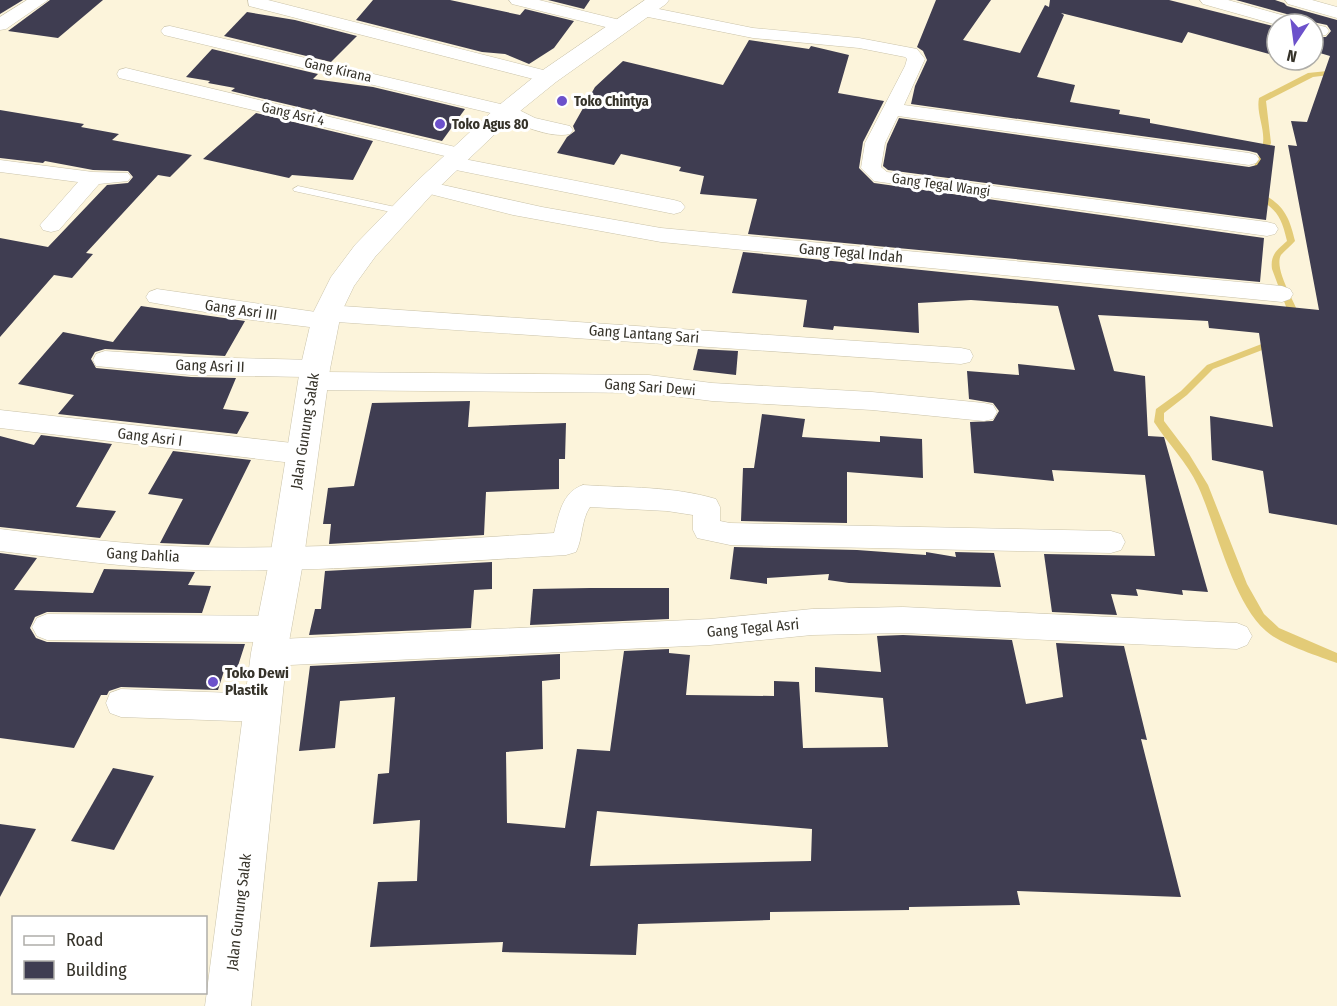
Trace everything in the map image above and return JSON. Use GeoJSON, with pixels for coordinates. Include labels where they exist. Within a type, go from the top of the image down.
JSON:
{"type":"FeatureCollection","features":[{"type":"Feature","properties":{"kind":"main road","name":"Jalan Gunung Salak"},"geometry":{"type":"LineString","coordinates":[[228,1006],[272,641],[287,557],[301,454],[326,317],[341,283],[400,211],[506,111],[548,77],[642,12]]}},
{"type":"Feature","properties":{"kind":"street"},"geometry":{"type":"LineString","coordinates":[[0,26],[39,0]]}},
{"type":"Feature","properties":{"kind":"street"},"geometry":{"type":"LineString","coordinates":[[518,0],[642,12]]}},
{"type":"Feature","properties":{"kind":"street"},"geometry":{"type":"LineString","coordinates":[[1209,0],[1265,16]]}},
{"type":"Feature","properties":{"kind":"street"},"geometry":{"type":"LineString","coordinates":[[1294,0],[1337,13]]}},
{"type":"Feature","properties":{"kind":"street"},"geometry":{"type":"LineString","coordinates":[[255,3],[348,24],[548,77]]}},
{"type":"Feature","properties":{"kind":"street","name":"Gang Tegal Wangi"},"geometry":{"type":"LineString","coordinates":[[642,12],[753,33],[859,43],[905,50],[916,59],[875,143],[871,168],[880,177],[1267,229]]}},
{"type":"Feature","properties":{"kind":"street"},"geometry":{"type":"LineString","coordinates":[[332,39],[348,24]]}},
{"type":"Feature","properties":{"kind":"street","name":"Gang Kirana"},"geometry":{"type":"LineString","coordinates":[[170,31],[506,111],[529,122],[563,130]]}},
{"type":"Feature","properties":{"kind":"street","name":"Gang Asri 4"},"geometry":{"type":"LineString","coordinates":[[126,74],[456,158],[674,207]]}},
{"type":"Feature","properties":{"kind":"street"},"geometry":{"type":"LineString","coordinates":[[891,109],[1249,159]]}},
{"type":"Feature","properties":{"kind":"street"},"geometry":{"type":"LineString","coordinates":[[0,166],[93,178],[121,177]]}},
{"type":"Feature","properties":{"kind":"street"},"geometry":{"type":"LineString","coordinates":[[51,225],[93,178]]}},
{"type":"Feature","properties":{"kind":"street","name":"Gang Tegal Indah"},"geometry":{"type":"LineString","coordinates":[[425,187],[480,202],[565,220],[661,235],[1282,294]]}},
{"type":"Feature","properties":{"kind":"street","name":"Gang Asri III"},"geometry":{"type":"LineString","coordinates":[[157,297],[326,317]]}},
{"type":"Feature","properties":{"kind":"street","name":"Gang Lantang Sari"},"geometry":{"type":"LineString","coordinates":[[326,317],[961,356]]}},
{"type":"Feature","properties":{"kind":"street","name":"Gang Asri II"},"geometry":{"type":"LineString","coordinates":[[105,360],[315,375]]}},
{"type":"Feature","properties":{"kind":"street","name":"Gang Sari Dewi"},"geometry":{"type":"LineString","coordinates":[[315,375],[649,384],[712,392],[872,401],[984,412]]}},
{"type":"Feature","properties":{"kind":"street","name":"Gang Asri I"},"geometry":{"type":"LineString","coordinates":[[0,419],[301,454]]}},
{"type":"Feature","properties":{"kind":"street","name":"Gang Dahlia"},"geometry":{"type":"LineString","coordinates":[[0,540],[111,554],[196,558],[287,557],[566,544],[573,510],[583,496],[667,500],[706,507],[706,530],[730,534],[1111,542]]}},
{"type":"Feature","properties":{"kind":"street","name":"Gang Tegal Asri"},"geometry":{"type":"LineString","coordinates":[[47,627],[272,641],[710,632],[812,622],[903,621],[1237,636]]}},
{"type":"Feature","properties":{"kind":"street"},"geometry":{"type":"LineString","coordinates":[[121,703],[263,708]]}},
{"type":"Feature","properties":{"kind":"lane"},"geometry":{"type":"LineString","coordinates":[[298,189],[400,211]]}},
{"type":"Feature","properties":{"kind":"building"},"geometry":{"type":"Polygon","coordinates":[[[0,0],[23,0],[0,14],[0,0]]]}},
{"type":"Feature","properties":{"kind":"building"},"geometry":{"type":"Polygon","coordinates":[[[50,0],[103,0],[58,38],[8,31],[50,0]]]}},
{"type":"Feature","properties":{"kind":"building"},"geometry":{"type":"Polygon","coordinates":[[[373,0],[450,0],[520,15],[525,9],[574,21],[554,48],[529,64],[505,54],[482,52],[356,20],[373,0]]]}},
{"type":"Feature","properties":{"kind":"building"},"geometry":{"type":"Polygon","coordinates":[[[548,0],[590,0],[584,9],[548,0]]]}},
{"type":"Feature","properties":{"kind":"building"},"geometry":{"type":"Polygon","coordinates":[[[936,0],[991,0],[963,40],[1020,53],[1045,5],[1049,7],[1050,0],[1169,0],[1265,24],[1265,53],[1188,32],[1182,43],[1061,13],[1064,15],[1037,77],[1075,85],[1070,102],[1120,110],[1119,114],[1150,119],[1150,123],[1275,146],[1266,220],[888,170],[883,166],[887,144],[899,118],[1249,167],[1257,165],[1261,159],[1257,153],[1249,151],[911,104],[915,86],[927,60],[923,51],[917,47],[936,0]]]}},
{"type":"Feature","properties":{"kind":"building"},"geometry":{"type":"Polygon","coordinates":[[[1236,0],[1275,0],[1308,12],[1279,12],[1236,0]]]}},
{"type":"Feature","properties":{"kind":"building"},"geometry":{"type":"Polygon","coordinates":[[[247,12],[295,20],[357,36],[331,62],[224,36],[247,12]]]}},
{"type":"Feature","properties":{"kind":"building"},"geometry":{"type":"Polygon","coordinates":[[[1325,17],[1337,20],[1337,525],[1269,513],[1263,471],[1212,460],[1210,416],[1273,427],[1259,333],[1209,328],[1208,321],[1098,315],[1114,371],[1145,376],[1148,436],[1164,437],[1208,592],[1182,590],[1183,595],[1136,589],[1138,596],[1111,594],[1117,615],[1052,612],[1044,554],[1155,556],[1145,475],[1052,470],[1054,481],[974,473],[970,422],[993,421],[999,411],[993,403],[969,399],[967,371],[1019,375],[1018,364],[1075,370],[1058,306],[971,300],[918,303],[919,333],[834,326],[833,330],[803,327],[807,300],[732,293],[743,252],[1319,310],[1288,145],[1297,146],[1291,121],[1307,122],[1325,72],[1330,56],[1325,55],[1325,37],[1331,31],[1325,25],[1325,17]]]}},
{"type":"Feature","properties":{"kind":"building"},"geometry":{"type":"Polygon","coordinates":[[[749,40],[809,49],[811,46],[849,55],[838,93],[884,101],[863,142],[859,168],[874,183],[1264,238],[1260,282],[748,234],[757,199],[700,194],[704,176],[679,171],[681,167],[621,154],[614,165],[557,153],[567,137],[575,131],[573,126],[595,87],[623,61],[723,85],[749,40]]]}},
{"type":"Feature","properties":{"kind":"building"},"geometry":{"type":"Polygon","coordinates":[[[212,49],[318,74],[313,79],[373,87],[465,109],[442,141],[231,91],[235,88],[186,77],[212,49]]]}},
{"type":"Feature","properties":{"kind":"building"},"geometry":{"type":"Polygon","coordinates":[[[0,110],[84,124],[81,127],[119,134],[112,140],[192,155],[170,177],[158,175],[86,253],[93,254],[72,278],[54,275],[0,337],[0,238],[48,247],[107,185],[128,183],[133,177],[128,171],[93,170],[45,161],[43,163],[0,158],[0,110]]]}},
{"type":"Feature","properties":{"kind":"building"},"geometry":{"type":"Polygon","coordinates":[[[256,113],[373,141],[353,180],[292,175],[289,178],[203,159],[256,113]]]}},
{"type":"Feature","properties":{"kind":"building"},"geometry":{"type":"Polygon","coordinates":[[[141,306],[245,321],[225,356],[105,349],[95,352],[91,359],[96,368],[191,377],[236,378],[223,409],[249,412],[237,434],[58,414],[74,395],[18,384],[63,332],[113,342],[141,306]]]}},
{"type":"Feature","properties":{"kind":"building"},"geometry":{"type":"Polygon","coordinates":[[[698,349],[738,351],[736,375],[693,370],[698,349]]]}},
{"type":"Feature","properties":{"kind":"building"},"geometry":{"type":"Polygon","coordinates":[[[470,401],[468,427],[566,423],[565,459],[559,459],[559,489],[486,492],[484,535],[329,544],[331,524],[323,524],[328,488],[354,486],[372,403],[470,401]]]}},
{"type":"Feature","properties":{"kind":"building"},"geometry":{"type":"Polygon","coordinates":[[[762,414],[805,419],[802,437],[880,442],[880,436],[922,439],[923,478],[847,472],[847,523],[741,521],[743,468],[754,468],[762,414]]]}},
{"type":"Feature","properties":{"kind":"building"},"geometry":{"type":"Polygon","coordinates":[[[41,435],[112,444],[76,507],[116,511],[100,538],[0,527],[0,436],[34,445],[41,435]]]}},
{"type":"Feature","properties":{"kind":"building"},"geometry":{"type":"Polygon","coordinates":[[[173,451],[251,460],[209,545],[160,543],[183,499],[148,494],[173,451]]]}},
{"type":"Feature","properties":{"kind":"building"},"geometry":{"type":"Polygon","coordinates":[[[734,547],[857,550],[926,555],[926,552],[956,557],[955,552],[994,553],[1001,587],[849,583],[828,580],[829,574],[767,578],[767,584],[730,579],[734,547]]]}},
{"type":"Feature","properties":{"kind":"building"},"geometry":{"type":"Polygon","coordinates":[[[0,553],[37,558],[14,590],[93,593],[104,569],[195,572],[188,585],[211,586],[202,613],[47,612],[35,617],[30,628],[36,638],[47,642],[245,644],[236,672],[224,671],[218,690],[121,687],[109,691],[107,695],[101,695],[74,748],[0,738],[0,553]]]}},
{"type":"Feature","properties":{"kind":"building"},"geometry":{"type":"Polygon","coordinates":[[[492,562],[492,589],[474,590],[471,628],[309,635],[315,609],[321,609],[325,571],[492,562]]]}},
{"type":"Feature","properties":{"kind":"building"},"geometry":{"type":"Polygon","coordinates":[[[669,588],[669,619],[530,625],[533,589],[669,588]]]}},
{"type":"Feature","properties":{"kind":"building"},"geometry":{"type":"Polygon","coordinates":[[[877,636],[1012,640],[1026,704],[1063,697],[1056,643],[1124,646],[1147,740],[1141,739],[1181,897],[1017,891],[1020,905],[909,907],[909,910],[770,912],[770,920],[638,924],[636,955],[502,952],[503,942],[370,947],[378,882],[417,881],[420,820],[373,824],[378,774],[389,773],[395,697],[340,701],[335,748],[299,751],[310,666],[560,654],[560,679],[542,681],[543,749],[506,752],[507,823],[565,828],[577,749],[610,751],[624,651],[669,649],[669,653],[690,655],[686,695],[774,696],[774,681],[799,682],[803,748],[888,747],[883,698],[815,692],[815,667],[881,672],[877,636]],[[597,811],[590,866],[811,861],[812,829],[597,811]]]}},
{"type":"Feature","properties":{"kind":"building"},"geometry":{"type":"Polygon","coordinates":[[[113,768],[154,776],[114,850],[71,841],[113,768]]]}},
{"type":"Feature","properties":{"kind":"building"},"geometry":{"type":"Polygon","coordinates":[[[0,824],[36,829],[0,897],[0,824]]]}},
{"type":"Feature","properties":{"kind":"waterway"},"geometry":{"type":"LineString","coordinates":[[1255,174],[1267,143],[1262,100],[1311,75],[1337,72]]}},
{"type":"Feature","properties":{"kind":"waterway"},"geometry":{"type":"LineString","coordinates":[[1257,194],[1278,208],[1287,223],[1291,241],[1280,251],[1275,261],[1296,320]]}},
{"type":"Feature","properties":{"kind":"waterway"},"geometry":{"type":"LineString","coordinates":[[1272,343],[1210,367],[1184,393],[1159,412],[1159,422],[1186,457],[1203,485],[1242,585],[1260,617],[1275,632],[1337,658]]}},
{"type":"Feature","properties":{"kind":"place","name":"Toko Chintya"},"geometry":{"type":"Point","coordinates":[562,101]}},
{"type":"Feature","properties":{"kind":"place","name":"Toko Agus 80"},"geometry":{"type":"Point","coordinates":[440,124]}},
{"type":"Feature","properties":{"kind":"place","name":"Toko Dewi Plastik"},"geometry":{"type":"Point","coordinates":[213,682]}}]}
